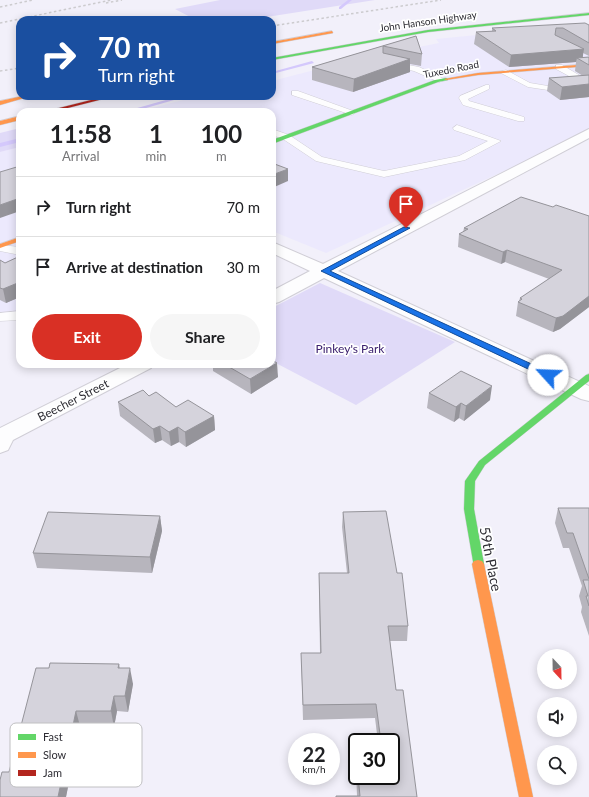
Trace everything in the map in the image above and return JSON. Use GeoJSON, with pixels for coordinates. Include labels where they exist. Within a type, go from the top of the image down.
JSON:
{"type":"FeatureCollection","features":[{"type":"Feature","properties":{"kind":"main road","name":"John Hanson Highway"},"geometry":{"type":"LineString","coordinates":[[276,58],[348,44],[428,31],[589,14]]}},
{"type":"Feature","properties":{"kind":"main road"},"geometry":{"type":"LineString","coordinates":[[276,42],[339,31]]}},
{"type":"Feature","properties":{"kind":"main road","name":"Tuxedo Road"},"geometry":{"type":"LineString","coordinates":[[276,141],[442,80],[503,72],[559,67],[587,61]]}},
{"type":"Feature","properties":{"kind":"main road"},"geometry":{"type":"LineString","coordinates":[[0,103],[16,99]]}},
{"type":"Feature","properties":{"kind":"main road"},"geometry":{"type":"LineString","coordinates":[[63,108],[96,100]]}},
{"type":"Feature","properties":{"kind":"main road"},"geometry":{"type":"LineString","coordinates":[[0,123],[16,119]]}},
{"type":"Feature","properties":{"kind":"main road"},"geometry":{"type":"LineString","coordinates":[[0,247],[16,240]]}},
{"type":"Feature","properties":{"kind":"main road","name":"59th Place"},"geometry":{"type":"LineString","coordinates":[[526,797],[472,536],[469,508],[470,481],[482,463],[585,387]]}},
{"type":"Feature","properties":{"kind":"street"},"geometry":{"type":"LineString","coordinates":[[276,296],[589,133]]}},
{"type":"Feature","properties":{"kind":"street"},"geometry":{"type":"LineString","coordinates":[[276,249],[585,387]]}},
{"type":"Feature","properties":{"kind":"street","name":"Beecher Street"},"geometry":{"type":"LineString","coordinates":[[2,440],[137,368]]}},
{"type":"Feature","properties":{"kind":"lane"},"geometry":{"type":"LineString","coordinates":[[386,62],[416,69],[442,80]]}},
{"type":"Feature","properties":{"kind":"lane"},"geometry":{"type":"LineString","coordinates":[[559,67],[589,84]]}},
{"type":"Feature","properties":{"kind":"lane"},"geometry":{"type":"LineString","coordinates":[[503,72],[528,85],[548,88],[589,84]]}},
{"type":"Feature","properties":{"kind":"lane"},"geometry":{"type":"LineString","coordinates":[[486,87],[463,98],[466,103],[521,119]]}},
{"type":"Feature","properties":{"kind":"lane"},"geometry":{"type":"LineString","coordinates":[[296,93],[352,112]]}},
{"type":"Feature","properties":{"kind":"lane"},"geometry":{"type":"LineString","coordinates":[[276,133],[286,137],[319,159],[384,174],[462,158],[496,141],[457,128]]}},
{"type":"Feature","properties":{"kind":"lane"},"geometry":{"type":"LineString","coordinates":[[0,247],[16,250]]}},
{"type":"Feature","properties":{"kind":"lane"},"geometry":{"type":"LineString","coordinates":[[0,317],[16,318]]}},
{"type":"Feature","properties":{"kind":"shaded area"},"geometry":{"type":"Polygon","coordinates":[[[550,28],[589,30],[589,132],[326,253],[276,233],[276,108],[152,108],[183,100],[276,100],[276,80],[353,60],[439,43],[436,39],[550,28]]]}},
{"type":"Feature","properties":{"kind":"shaded area"},"geometry":{"type":"Polygon","coordinates":[[[16,148],[16,314],[0,321],[0,152],[16,148]]]}},
{"type":"Feature","properties":{"kind":"green space"},"geometry":{"type":"Polygon","coordinates":[[[220,0],[375,0],[273,16],[188,16],[175,9],[220,0]]]}},
{"type":"Feature","properties":{"kind":"green space"},"geometry":{"type":"Polygon","coordinates":[[[16,129],[16,148],[0,152],[0,133],[16,129]]]}},
{"type":"Feature","properties":{"kind":"green space","name":"Pinkey's Park"},"geometry":{"type":"Polygon","coordinates":[[[320,283],[455,342],[356,405],[276,363],[276,306],[320,283]]]}},
{"type":"Feature","properties":{"kind":"building"},"geometry":{"type":"Polygon","coordinates":[[[585,23],[589,25],[589,43],[563,28],[556,28],[555,35],[584,49],[511,55],[476,32],[496,31],[492,28],[585,23]]]}},
{"type":"Feature","properties":{"kind":"building"},"geometry":{"type":"Polygon","coordinates":[[[416,36],[422,54],[383,46],[383,53],[410,59],[354,79],[312,67],[416,36]]]}},
{"type":"Feature","properties":{"kind":"building"},"geometry":{"type":"Polygon","coordinates":[[[589,57],[589,65],[577,58],[589,57]]]}},
{"type":"Feature","properties":{"kind":"building"},"geometry":{"type":"Polygon","coordinates":[[[589,75],[589,84],[562,87],[549,78],[589,75]]]}},
{"type":"Feature","properties":{"kind":"building"},"geometry":{"type":"Polygon","coordinates":[[[276,164],[288,169],[276,174],[276,164]]]}},
{"type":"Feature","properties":{"kind":"building"},"geometry":{"type":"Polygon","coordinates":[[[16,167],[16,199],[0,205],[0,172],[16,167]]]}},
{"type":"Feature","properties":{"kind":"building"},"geometry":{"type":"Polygon","coordinates":[[[521,197],[553,207],[556,205],[589,216],[589,296],[563,316],[556,318],[518,302],[522,299],[520,298],[562,270],[507,250],[503,252],[459,234],[468,229],[464,228],[521,197]]]}},
{"type":"Feature","properties":{"kind":"building"},"geometry":{"type":"Polygon","coordinates":[[[16,258],[16,284],[3,289],[0,288],[0,260],[5,263],[16,258]]]}},
{"type":"Feature","properties":{"kind":"building"},"geometry":{"type":"Polygon","coordinates":[[[231,368],[269,368],[250,379],[231,368]]]}},
{"type":"Feature","properties":{"kind":"building"},"geometry":{"type":"Polygon","coordinates":[[[461,371],[492,386],[466,406],[461,403],[456,407],[429,393],[461,371]]]}},
{"type":"Feature","properties":{"kind":"building"},"geometry":{"type":"Polygon","coordinates":[[[143,390],[149,396],[156,392],[176,407],[188,400],[214,416],[185,432],[178,427],[169,432],[160,426],[153,429],[118,402],[143,390]]]}},
{"type":"Feature","properties":{"kind":"building"},"geometry":{"type":"Polygon","coordinates":[[[558,508],[589,508],[589,579],[573,533],[567,533],[558,508]]]}},
{"type":"Feature","properties":{"kind":"building"},"geometry":{"type":"Polygon","coordinates":[[[386,511],[397,573],[402,573],[408,626],[388,626],[396,690],[403,690],[417,797],[336,797],[360,796],[359,785],[400,785],[400,733],[380,733],[376,704],[303,705],[301,653],[321,653],[319,573],[349,573],[343,512],[386,511]]]}},
{"type":"Feature","properties":{"kind":"building"},"geometry":{"type":"Polygon","coordinates":[[[48,512],[160,516],[150,557],[33,553],[48,512]]]}},
{"type":"Feature","properties":{"kind":"building"},"geometry":{"type":"Polygon","coordinates":[[[583,580],[589,580],[589,606],[586,596],[588,596],[583,580]]]}},
{"type":"Feature","properties":{"kind":"building"},"geometry":{"type":"Polygon","coordinates":[[[50,663],[119,664],[118,668],[130,668],[125,696],[114,696],[111,711],[76,711],[73,723],[22,723],[36,668],[49,668],[50,663]]]}},
{"type":"Feature","properties":{"kind":"building"},"geometry":{"type":"Polygon","coordinates":[[[10,768],[10,787],[60,787],[58,797],[0,797],[0,780],[2,772],[9,772],[10,768]]]}},
{"type":"Feature","properties":{"kind":"waterway"},"geometry":{"type":"LineString","coordinates":[[340,8],[350,0]]}},
{"type":"Feature","properties":{"kind":"waterway"},"geometry":{"type":"LineString","coordinates":[[276,72],[312,62]]}},
{"type":"Feature","properties":{"kind":"waterway"},"geometry":{"type":"LineString","coordinates":[[141,108],[171,100]]}},
{"type":"Feature","properties":{"kind":"waterway"},"geometry":{"type":"LineString","coordinates":[[0,145],[16,141]]}},
{"type":"Feature","properties":{"kind":"railway"},"geometry":{"type":"LineString","coordinates":[[0,7],[33,0]]}},
{"type":"Feature","properties":{"kind":"railway"},"geometry":{"type":"LineString","coordinates":[[34,16],[111,0]]}},
{"type":"Feature","properties":{"kind":"railway"},"geometry":{"type":"LineString","coordinates":[[106,3],[122,0]]}},
{"type":"Feature","properties":{"kind":"railway"},"geometry":{"type":"LineString","coordinates":[[276,25],[441,0]]}},
{"type":"Feature","properties":{"kind":"railway"},"geometry":{"type":"LineString","coordinates":[[0,23],[16,20]]}},
{"type":"Feature","properties":{"kind":"railway"},"geometry":{"type":"LineString","coordinates":[[0,71],[16,69]]}},
{"type":"Feature","properties":{"kind":"traffic: fast"},"geometry":{"type":"LineString","coordinates":[[276,58],[428,31],[589,14]]}},
{"type":"Feature","properties":{"kind":"traffic: fast"},"geometry":{"type":"LineString","coordinates":[[276,141],[446,79]]}},
{"type":"Feature","properties":{"kind":"traffic: fast"},"geometry":{"type":"LineString","coordinates":[[478,564],[469,509],[470,481],[482,463],[589,377]]}},
{"type":"Feature","properties":{"kind":"traffic: slow"},"geometry":{"type":"LineString","coordinates":[[276,42],[332,32]]}},
{"type":"Feature","properties":{"kind":"traffic: slow"},"geometry":{"type":"LineString","coordinates":[[446,79],[478,74],[589,65]]}},
{"type":"Feature","properties":{"kind":"traffic: slow"},"geometry":{"type":"LineString","coordinates":[[0,103],[16,99]]}},
{"type":"Feature","properties":{"kind":"traffic: slow"},"geometry":{"type":"LineString","coordinates":[[0,123],[16,119]]}},
{"type":"Feature","properties":{"kind":"traffic: slow"},"geometry":{"type":"LineString","coordinates":[[0,246],[16,240]]}},
{"type":"Feature","properties":{"kind":"traffic: slow"},"geometry":{"type":"LineString","coordinates":[[478,564],[526,797]]}},
{"type":"Feature","properties":{"kind":"traffic: jam"},"geometry":{"type":"LineString","coordinates":[[63,108],[96,100]]}},
{"type":"Feature","properties":{"kind":"route"},"geometry":{"type":"LineString","coordinates":[[406,228],[324,271],[548,375]]}}]}
